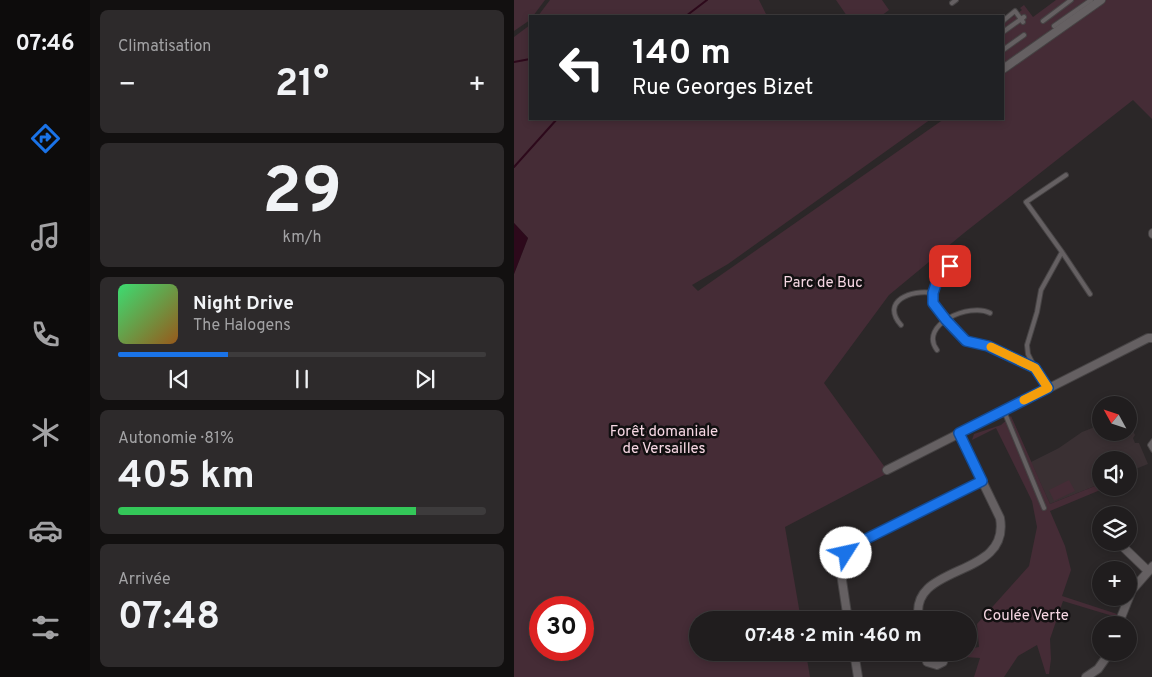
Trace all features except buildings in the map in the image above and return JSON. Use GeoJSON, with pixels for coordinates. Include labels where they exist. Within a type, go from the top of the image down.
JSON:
{"type":"FeatureCollection","features":[{"type":"Feature","properties":{"kind":"street"},"geometry":{"type":"LineString","coordinates":[[1004,68],[1090,3],[1101,0]]}},
{"type":"Feature","properties":{"kind":"street"},"geometry":{"type":"LineString","coordinates":[[933,293],[933,303],[966,341],[988,346],[1035,368],[1048,388]]}},
{"type":"Feature","properties":{"kind":"street"},"geometry":{"type":"LineString","coordinates":[[887,470],[1003,410],[1148,338],[1152,338]]}},
{"type":"Feature","properties":{"kind":"street"},"geometry":{"type":"LineString","coordinates":[[919,611],[919,601],[924,592],[934,583],[984,557],[993,550],[999,541],[1002,529],[1000,518],[959,433]]}},
{"type":"Feature","properties":{"kind":"street"},"geometry":{"type":"LineString","coordinates":[[847,611],[840,567],[846,553],[858,543],[982,481]]}},
{"type":"Feature","properties":{"kind":"street"},"geometry":{"type":"LineString","coordinates":[[1121,616],[1126,600],[1149,568],[1128,551]]}},
{"type":"Feature","properties":{"kind":"street"},"geometry":{"type":"LineString","coordinates":[[855,661],[858,677]]}},
{"type":"Feature","properties":{"kind":"street"},"geometry":{"type":"LineString","coordinates":[[927,661],[937,665],[942,661]]}},
{"type":"Feature","properties":{"kind":"street"},"geometry":{"type":"LineString","coordinates":[[1086,677],[1098,669],[1104,661]]}},
{"type":"Feature","properties":{"kind":"lane"},"geometry":{"type":"LineString","coordinates":[[952,3],[956,0]]}},
{"type":"Feature","properties":{"kind":"lane"},"geometry":{"type":"LineString","coordinates":[[1043,21],[1071,0]]}},
{"type":"Feature","properties":{"kind":"lane"},"geometry":{"type":"LineString","coordinates":[[1054,26],[1090,3]]}},
{"type":"Feature","properties":{"kind":"lane"},"geometry":{"type":"LineString","coordinates":[[1004,20],[1015,11],[1023,19],[1004,31]]}},
{"type":"Feature","properties":{"kind":"lane"},"geometry":{"type":"LineString","coordinates":[[1004,49],[1024,35]]}},
{"type":"Feature","properties":{"kind":"lane"},"geometry":{"type":"LineString","coordinates":[[1066,175],[1026,202],[1090,294]]}},
{"type":"Feature","properties":{"kind":"lane"},"geometry":{"type":"LineString","coordinates":[[1035,368],[1028,354],[1027,345],[1041,290],[1062,252]]}},
{"type":"Feature","properties":{"kind":"lane"},"geometry":{"type":"LineString","coordinates":[[901,325],[894,318],[894,310],[899,300],[909,293],[922,291],[933,293],[938,278],[963,254]]}},
{"type":"Feature","properties":{"kind":"lane"},"geometry":{"type":"LineString","coordinates":[[937,350],[932,344],[932,336],[936,327],[946,320],[977,308],[990,313]]}},
{"type":"Feature","properties":{"kind":"lane"},"geometry":{"type":"LineString","coordinates":[[1003,410],[1044,508]]}},
{"type":"Feature","properties":{"kind":"lane"},"geometry":{"type":"LineString","coordinates":[[1152,441],[1150,445],[1152,450]]}},
{"type":"Feature","properties":{"kind":"shaded area"},"geometry":{"type":"Polygon","coordinates":[[[514,223],[528,238],[514,274],[514,223]]]}},
{"type":"Feature","properties":{"kind":"shaded area"},"geometry":{"type":"Polygon","coordinates":[[[1092,428],[1092,441],[1134,441],[1135,443],[1139,443],[1148,464],[1137,468],[1137,451],[1092,451],[1092,487],[1050,504],[1031,462],[1059,448],[1082,432],[1092,428]]]}},
{"type":"Feature","properties":{"kind":"green space"},"geometry":{"type":"Polygon","coordinates":[[[514,0],[545,0],[534,15],[529,15],[529,21],[514,31],[514,0]]]}},
{"type":"Feature","properties":{"kind":"green space"},"geometry":{"type":"Polygon","coordinates":[[[550,0],[759,0],[766,15],[539,15],[550,0]]]}},
{"type":"Feature","properties":{"kind":"green space"},"geometry":{"type":"Polygon","coordinates":[[[836,0],[882,0],[889,10],[882,15],[846,15],[836,0]]]}},
{"type":"Feature","properties":{"kind":"green space"},"geometry":{"type":"Polygon","coordinates":[[[1056,0],[1087,0],[1083,3],[1083,8],[1004,65],[1004,23],[1022,10],[1020,8],[1024,5],[1033,17],[1056,0]]]}},
{"type":"Feature","properties":{"kind":"green space"},"geometry":{"type":"Polygon","coordinates":[[[1104,0],[1152,0],[1152,119],[1133,100],[964,233],[889,295],[824,383],[884,466],[886,474],[785,527],[799,611],[689,611],[689,661],[807,661],[810,677],[514,677],[514,274],[528,238],[514,223],[514,37],[529,26],[529,120],[930,120],[728,264],[692,285],[698,291],[943,120],[1004,120],[1004,74],[1104,0]]]}},
{"type":"Feature","properties":{"kind":"green space","name":"Coulée Verte"},"geometry":{"type":"Polygon","coordinates":[[[1011,416],[1050,504],[1092,487],[1092,493],[1050,511],[1065,546],[1071,570],[1062,596],[1117,614],[1116,616],[1113,616],[1063,601],[1050,639],[1051,659],[1049,674],[1046,674],[1037,645],[1018,656],[1004,677],[974,677],[980,658],[977,658],[977,647],[979,647],[977,624],[1029,566],[1037,527],[1032,501],[996,428],[972,440],[974,434],[1001,425],[1011,416]]]}},
{"type":"Feature","properties":{"kind":"green space"},"geometry":{"type":"Polygon","coordinates":[[[1069,480],[1075,491],[1054,501],[1049,490],[1069,480]]]}},
{"type":"Feature","properties":{"kind":"waterway"},"geometry":{"type":"LineString","coordinates":[[687,15],[707,0]]}},
{"type":"Feature","properties":{"kind":"waterway"},"geometry":{"type":"LineString","coordinates":[[514,62],[529,59]]}},
{"type":"Feature","properties":{"kind":"waterway"},"geometry":{"type":"LineString","coordinates":[[514,167],[556,120]]}},
{"type":"Feature","properties":{"kind":"slow traffic"},"geometry":{"type":"LineString","coordinates":[[991,347],[1035,368],[1048,388],[1024,400]]}},
{"type":"Feature","properties":{"kind":"route"},"geometry":{"type":"LineString","coordinates":[[846,553],[858,543],[982,481],[959,433],[1048,388],[1035,368],[988,346],[966,341],[946,320],[933,303],[933,293],[938,278],[950,266]]}},
{"type":"Feature","properties":{"kind":"park label","name":"Parc de Buc"},"geometry":{"type":"Point","coordinates":[823,282]}},
{"type":"Feature","properties":{"kind":"park label","name":"Forêt domaniale de Versailles"},"geometry":{"type":"Point","coordinates":[664,440]}}]}
